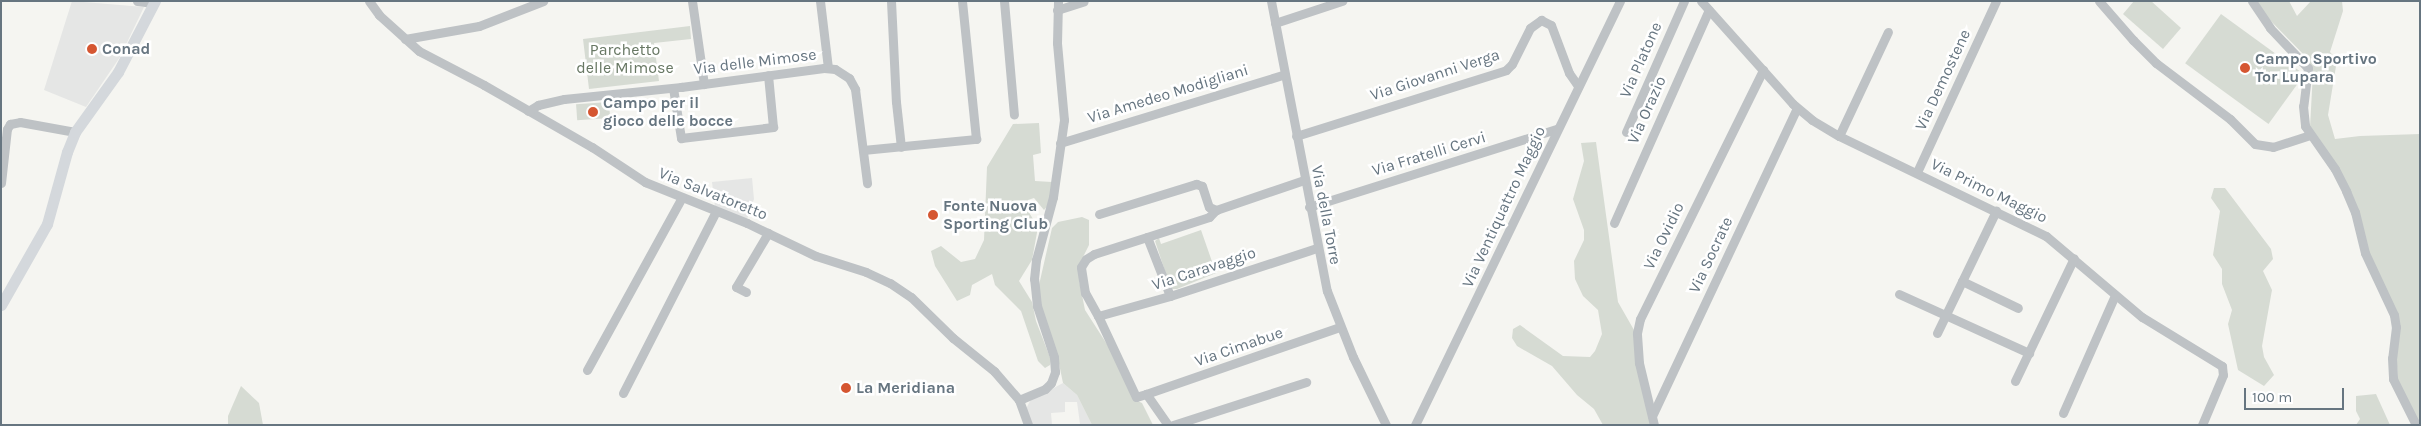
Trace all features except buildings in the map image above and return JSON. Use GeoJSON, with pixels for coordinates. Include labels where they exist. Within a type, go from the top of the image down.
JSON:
{"type":"FeatureCollection","features":[{"type":"Feature","properties":{"kind":"main road"},"geometry":{"type":"LineString","coordinates":[[1,306],[47,224],[67,152],[75,132],[118,72],[155,2]]}},
{"type":"Feature","properties":{"kind":"street"},"geometry":{"type":"LineString","coordinates":[[137,1],[155,2]]}},
{"type":"Feature","properties":{"kind":"street","name":"Via Salvatoretto"},"geometry":{"type":"LineString","coordinates":[[369,1],[379,15],[405,40],[428,57],[484,85],[601,152],[645,182],[768,233],[816,256],[866,272],[890,283],[911,297],[953,338],[994,371],[1019,400],[1028,425]]}},
{"type":"Feature","properties":{"kind":"street"},"geometry":{"type":"LineString","coordinates":[[405,40],[479,26],[543,1]]}},
{"type":"Feature","properties":{"kind":"street"},"geometry":{"type":"LineString","coordinates":[[692,1],[704,84]]}},
{"type":"Feature","properties":{"kind":"street"},"geometry":{"type":"LineString","coordinates":[[820,1],[828,68]]}},
{"type":"Feature","properties":{"kind":"street"},"geometry":{"type":"LineString","coordinates":[[890,1],[896,102],[901,147]]}},
{"type":"Feature","properties":{"kind":"street"},"geometry":{"type":"LineString","coordinates":[[863,150],[976,139],[962,1]]}},
{"type":"Feature","properties":{"kind":"street"},"geometry":{"type":"LineString","coordinates":[[1004,1],[1014,115]]}},
{"type":"Feature","properties":{"kind":"street"},"geometry":{"type":"LineString","coordinates":[[1019,400],[1045,389],[1051,383],[1055,372],[1054,357],[1037,306],[1034,279],[1036,260],[1053,197],[1064,109],[1058,52],[1058,6],[1084,1]]}},
{"type":"Feature","properties":{"kind":"street","name":"Via della Torre"},"geometry":{"type":"LineString","coordinates":[[1270,1],[1317,248],[1328,296],[1340,327],[1386,425]]}},
{"type":"Feature","properties":{"kind":"street"},"geometry":{"type":"LineString","coordinates":[[1275,22],[1342,1]]}},
{"type":"Feature","properties":{"kind":"street","name":"Via Ventiquattro Maggio"},"geometry":{"type":"LineString","coordinates":[[1415,425],[1620,1]]}},
{"type":"Feature","properties":{"kind":"street","name":"Via Platone"},"geometry":{"type":"LineString","coordinates":[[1626,132],[1684,1]]}},
{"type":"Feature","properties":{"kind":"street","name":"Via Primo Maggio"},"geometry":{"type":"LineString","coordinates":[[1701,1],[1797,108],[1818,124],[1839,136],[1917,172],[2046,236],[2151,324],[2222,367],[2223,375],[2202,425]]}},
{"type":"Feature","properties":{"kind":"street","name":"Via Demostene"},"geometry":{"type":"LineString","coordinates":[[1917,172],[1996,1]]}},
{"type":"Feature","properties":{"kind":"street"},"geometry":{"type":"LineString","coordinates":[[2099,1],[2156,63],[2230,119],[2255,144],[2262,147],[2273,147],[2310,135]]}},
{"type":"Feature","properties":{"kind":"street"},"geometry":{"type":"LineString","coordinates":[[2252,1],[2270,28],[2308,68],[2303,111],[2310,135],[2335,169],[2346,191],[2355,212],[2365,253],[2394,315],[2396,328],[2392,358],[2393,379],[2416,425]]}},
{"type":"Feature","properties":{"kind":"street","name":"Via Orazio"},"geometry":{"type":"LineString","coordinates":[[1614,223],[1709,10]]}},
{"type":"Feature","properties":{"kind":"street","name":"Via Giovanni Verga"},"geometry":{"type":"LineString","coordinates":[[1296,136],[1506,70],[1512,64],[1529,30],[1539,20],[1545,20],[1551,25],[1568,71],[1578,86]]}},
{"type":"Feature","properties":{"kind":"street"},"geometry":{"type":"LineString","coordinates":[[1839,136],[1888,32]]}},
{"type":"Feature","properties":{"kind":"street","name":"Via delle Mimose"},"geometry":{"type":"LineString","coordinates":[[528,111],[538,104],[556,100],[673,88],[828,68],[842,73],[854,86],[858,104],[867,183]]}},
{"type":"Feature","properties":{"kind":"street","name":"Via Ovidio"},"geometry":{"type":"LineString","coordinates":[[1653,420],[1639,363],[1637,333],[1640,319],[1763,70]]}},
{"type":"Feature","properties":{"kind":"street","name":"Via Amedeo Modigliani"},"geometry":{"type":"LineString","coordinates":[[1060,143],[1285,74]]}},
{"type":"Feature","properties":{"kind":"street"},"geometry":{"type":"LineString","coordinates":[[673,88],[681,138],[773,127],[768,75]]}},
{"type":"Feature","properties":{"kind":"street","name":"Via Socrate"},"geometry":{"type":"LineString","coordinates":[[1653,420],[1797,108]]}},
{"type":"Feature","properties":{"kind":"street"},"geometry":{"type":"LineString","coordinates":[[1,183],[6,131],[10,124],[20,122],[75,132]]}},
{"type":"Feature","properties":{"kind":"street","name":"Via Fratelli Cervi"},"geometry":{"type":"LineString","coordinates":[[1309,207],[1557,129]]}},
{"type":"Feature","properties":{"kind":"street"},"geometry":{"type":"LineString","coordinates":[[1168,425],[1146,394],[1136,397],[1083,288],[1081,273],[1083,263],[1094,254],[1208,217],[1216,210],[1304,180]]}},
{"type":"Feature","properties":{"kind":"street"},"geometry":{"type":"LineString","coordinates":[[1099,214],[1198,184],[1204,188],[1209,207],[1216,210]]}},
{"type":"Feature","properties":{"kind":"street"},"geometry":{"type":"LineString","coordinates":[[587,370],[682,197]]}},
{"type":"Feature","properties":{"kind":"street"},"geometry":{"type":"LineString","coordinates":[[623,394],[716,211]]}},
{"type":"Feature","properties":{"kind":"street"},"geometry":{"type":"LineString","coordinates":[[1938,333],[1996,211]]}},
{"type":"Feature","properties":{"kind":"street"},"geometry":{"type":"LineString","coordinates":[[746,292],[736,287],[768,233]]}},
{"type":"Feature","properties":{"kind":"street"},"geometry":{"type":"LineString","coordinates":[[1147,237],[1170,296]]}},
{"type":"Feature","properties":{"kind":"street","name":"Via Caravaggio"},"geometry":{"type":"LineString","coordinates":[[1098,316],[1170,296],[1317,248]]}},
{"type":"Feature","properties":{"kind":"street"},"geometry":{"type":"LineString","coordinates":[[2015,380],[2074,258]]}},
{"type":"Feature","properties":{"kind":"street"},"geometry":{"type":"LineString","coordinates":[[1962,281],[2018,308]]}},
{"type":"Feature","properties":{"kind":"street"},"geometry":{"type":"LineString","coordinates":[[1899,294],[2029,352]]}},
{"type":"Feature","properties":{"kind":"street"},"geometry":{"type":"LineString","coordinates":[[2087,371],[2117,297]]}},
{"type":"Feature","properties":{"kind":"street"},"geometry":{"type":"LineString","coordinates":[[2063,413],[2117,297]]}},
{"type":"Feature","properties":{"kind":"street","name":"Via Cimabue"},"geometry":{"type":"LineString","coordinates":[[1146,394],[1340,327]]}},
{"type":"Feature","properties":{"kind":"street"},"geometry":{"type":"LineString","coordinates":[[1173,425],[1306,382]]}},
{"type":"Feature","properties":{"kind":"shaded area"},"geometry":{"type":"Polygon","coordinates":[[[72,1],[144,7],[120,57],[86,107],[44,90],[72,1]]]}},
{"type":"Feature","properties":{"kind":"shaded area"},"geometry":{"type":"Polygon","coordinates":[[[752,178],[754,199],[747,219],[715,207],[712,182],[752,178]]]}},
{"type":"Feature","properties":{"kind":"shaded area"},"geometry":{"type":"Polygon","coordinates":[[[1063,383],[1077,395],[1092,425],[1080,424],[1077,402],[1065,402],[1065,412],[1051,413],[1052,425],[1031,425],[1026,409],[1030,401],[1063,383]]]}},
{"type":"Feature","properties":{"kind":"green space"},"geometry":{"type":"Polygon","coordinates":[[[2134,1],[2151,1],[2181,28],[2163,49],[2123,14],[2134,1]]]}},
{"type":"Feature","properties":{"kind":"green space"},"geometry":{"type":"Polygon","coordinates":[[[2257,1],[2289,1],[2297,16],[2311,1],[2342,1],[2343,11],[2330,52],[2337,60],[2328,115],[2335,139],[2360,136],[2420,134],[2420,425],[2398,380],[2396,352],[2399,334],[2364,243],[2357,212],[2310,127],[2313,72],[2307,58],[2261,11],[2257,1]]]}},
{"type":"Feature","properties":{"kind":"green space","name":"Campo Sportivo Tor Lupara"},"geometry":{"type":"Polygon","coordinates":[[[2221,14],[2304,75],[2268,124],[2185,63],[2221,14]]]}},
{"type":"Feature","properties":{"kind":"green space","name":"Parchetto delle Mimose"},"geometry":{"type":"Polygon","coordinates":[[[690,26],[691,39],[654,43],[659,81],[589,89],[583,39],[690,26]]]}},
{"type":"Feature","properties":{"kind":"green space","name":"Campo per il gioco delle bocce"},"geometry":{"type":"Polygon","coordinates":[[[609,102],[610,118],[577,120],[576,104],[609,102]]]}},
{"type":"Feature","properties":{"kind":"green space"},"geometry":{"type":"Polygon","coordinates":[[[1039,123],[1041,153],[1033,155],[1035,181],[1052,182],[1050,203],[1044,210],[1034,198],[1028,200],[1028,211],[1038,227],[1032,260],[1019,281],[1032,302],[1036,321],[1051,360],[1050,365],[1045,368],[1038,361],[1021,311],[995,285],[992,274],[972,285],[970,295],[957,301],[935,266],[931,251],[941,246],[961,262],[975,259],[984,240],[987,167],[1013,124],[1039,123]]]}},
{"type":"Feature","properties":{"kind":"green space"},"geometry":{"type":"Polygon","coordinates":[[[1596,142],[1618,302],[1634,330],[1651,425],[1603,425],[1594,409],[1577,395],[1552,366],[1517,346],[1512,338],[1513,329],[1520,325],[1563,356],[1590,357],[1595,351],[1602,334],[1598,310],[1583,296],[1575,279],[1574,261],[1584,240],[1584,230],[1573,199],[1584,161],[1581,143],[1596,142]]]}},
{"type":"Feature","properties":{"kind":"green space"},"geometry":{"type":"Polygon","coordinates":[[[2214,188],[2225,188],[2271,249],[2273,259],[2263,271],[2272,290],[2262,346],[2264,357],[2274,375],[2264,386],[2238,370],[2228,324],[2232,310],[2222,284],[2222,269],[2213,255],[2220,211],[2211,198],[2214,188]]]}},
{"type":"Feature","properties":{"kind":"green space"},"geometry":{"type":"Polygon","coordinates":[[[1082,217],[1089,220],[1089,245],[1081,261],[1079,280],[1085,310],[1119,363],[1133,399],[1142,403],[1153,425],[1092,425],[1077,395],[1063,383],[1057,354],[1039,306],[1039,285],[1052,228],[1058,222],[1082,217]]]}},
{"type":"Feature","properties":{"kind":"green space"},"geometry":{"type":"Polygon","coordinates":[[[1201,230],[1216,273],[1177,289],[1171,289],[1155,241],[1159,238],[1161,244],[1201,230]]]}},
{"type":"Feature","properties":{"kind":"green space"},"geometry":{"type":"Polygon","coordinates":[[[241,386],[259,403],[263,425],[228,425],[228,416],[241,386]]]}},
{"type":"Feature","properties":{"kind":"green space"},"geometry":{"type":"Polygon","coordinates":[[[2376,394],[2390,425],[2356,425],[2360,419],[2356,411],[2356,396],[2376,394]]]}},
{"type":"Feature","properties":{"kind":"place","name":"Conad"},"geometry":{"type":"Point","coordinates":[92,49]}},
{"type":"Feature","properties":{"kind":"place","name":"Campo Sportivo Tor Lupara"},"geometry":{"type":"Point","coordinates":[2245,68]}},
{"type":"Feature","properties":{"kind":"place","name":"Campo per il gioco delle bocce"},"geometry":{"type":"Point","coordinates":[593,112]}},
{"type":"Feature","properties":{"kind":"place","name":"Fonte Nuova Sporting Club"},"geometry":{"type":"Point","coordinates":[933,215]}},
{"type":"Feature","properties":{"kind":"place","name":"La Meridiana"},"geometry":{"type":"Point","coordinates":[846,388]}}]}
